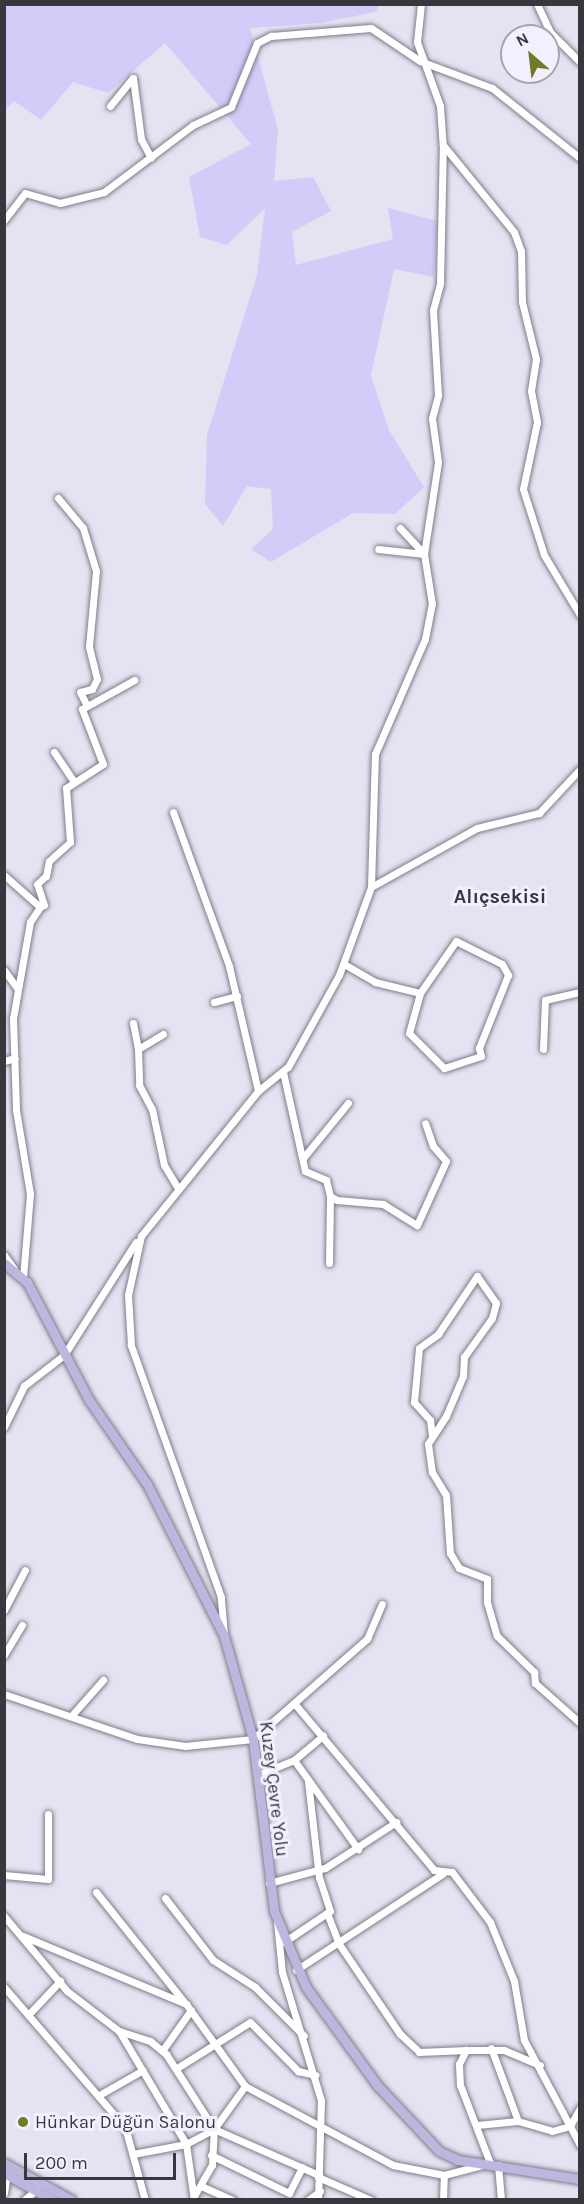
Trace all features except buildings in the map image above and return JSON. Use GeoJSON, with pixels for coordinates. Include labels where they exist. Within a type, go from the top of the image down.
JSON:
{"type":"FeatureCollection","features":[{"type":"Feature","properties":{"kind":"main road","name":"Kuzey Çevre Yolu"},"geometry":{"type":"LineString","coordinates":[[4,1263],[23,1277],[63,1355],[147,1484],[224,1636],[253,1738],[269,1882],[277,1922],[296,1970],[352,2052],[421,2134],[458,2160],[579,2179]]}},
{"type":"Feature","properties":{"kind":"main road"},"geometry":{"type":"LineString","coordinates":[[4,2163],[72,2199]]}},
{"type":"Feature","properties":{"kind":"main road"},"geometry":{"type":"LineString","coordinates":[[6,2174],[54,2199]]}},
{"type":"Feature","properties":{"kind":"street"},"geometry":{"type":"LineString","coordinates":[[4,1427],[24,1386],[63,1355],[141,1236],[177,1187],[258,1091],[283,1072],[344,964],[371,887],[375,754],[425,639],[432,603],[424,554],[438,462],[432,418],[438,395],[434,310],[440,283],[443,145],[440,106],[420,61],[421,4]]}},
{"type":"Feature","properties":{"kind":"street"},"geometry":{"type":"LineString","coordinates":[[537,4],[550,32],[579,62]]}},
{"type":"Feature","properties":{"kind":"street"},"geometry":{"type":"LineString","coordinates":[[4,220],[25,193],[60,203],[81,200],[104,192],[193,124],[231,107],[257,43],[264,38],[371,28],[420,61],[492,88],[579,158]]}},
{"type":"Feature","properties":{"kind":"street"},"geometry":{"type":"LineString","coordinates":[[111,106],[134,78],[141,139],[151,158]]}},
{"type":"Feature","properties":{"kind":"street"},"geometry":{"type":"LineString","coordinates":[[443,145],[514,232],[521,251],[522,302],[536,359],[531,391],[537,422],[523,489],[544,555],[579,615]]}},
{"type":"Feature","properties":{"kind":"street"},"geometry":{"type":"LineString","coordinates":[[23,1277],[30,1194],[16,1110],[17,988],[31,918],[44,905],[37,884],[46,876],[49,861],[70,842],[66,788],[73,780],[103,762],[82,718],[86,704],[80,692],[92,689],[97,675],[89,647],[96,571],[83,528],[58,498]]}},
{"type":"Feature","properties":{"kind":"street"},"geometry":{"type":"LineString","coordinates":[[400,528],[424,554]]}},
{"type":"Feature","properties":{"kind":"street"},"geometry":{"type":"LineString","coordinates":[[378,549],[424,554]]}},
{"type":"Feature","properties":{"kind":"street"},"geometry":{"type":"LineString","coordinates":[[86,704],[135,680]]}},
{"type":"Feature","properties":{"kind":"street"},"geometry":{"type":"LineString","coordinates":[[54,752],[73,780]]}},
{"type":"Feature","properties":{"kind":"street"},"geometry":{"type":"LineString","coordinates":[[371,887],[477,828],[539,813],[579,769]]}},
{"type":"Feature","properties":{"kind":"street"},"geometry":{"type":"LineString","coordinates":[[173,812],[237,996],[258,1091]]}},
{"type":"Feature","properties":{"kind":"street"},"geometry":{"type":"LineString","coordinates":[[4,875],[40,907]]}},
{"type":"Feature","properties":{"kind":"street"},"geometry":{"type":"LineString","coordinates":[[456,941],[502,964],[508,975],[479,1048],[481,1056],[468,1064],[444,1068],[410,1033],[420,993],[456,941]]}},
{"type":"Feature","properties":{"kind":"street"},"geometry":{"type":"LineString","coordinates":[[344,964],[375,982],[420,993]]}},
{"type":"Feature","properties":{"kind":"street"},"geometry":{"type":"LineString","coordinates":[[4,970],[17,988]]}},
{"type":"Feature","properties":{"kind":"street"},"geometry":{"type":"LineString","coordinates":[[543,1050],[544,1000],[579,992]]}},
{"type":"Feature","properties":{"kind":"street"},"geometry":{"type":"LineString","coordinates":[[214,1002],[237,996]]}},
{"type":"Feature","properties":{"kind":"street"},"geometry":{"type":"LineString","coordinates":[[134,1023],[138,1049],[139,1085],[152,1109],[164,1166],[177,1187]]}},
{"type":"Feature","properties":{"kind":"street"},"geometry":{"type":"LineString","coordinates":[[138,1049],[163,1034]]}},
{"type":"Feature","properties":{"kind":"street"},"geometry":{"type":"LineString","coordinates":[[4,1061],[15,1058]]}},
{"type":"Feature","properties":{"kind":"street"},"geometry":{"type":"LineString","coordinates":[[283,1072],[306,1173],[326,1180],[330,1197],[329,1263]]}},
{"type":"Feature","properties":{"kind":"street"},"geometry":{"type":"LineString","coordinates":[[303,1158],[348,1103]]}},
{"type":"Feature","properties":{"kind":"street"},"geometry":{"type":"LineString","coordinates":[[330,1197],[383,1204],[417,1225],[446,1161],[433,1146],[425,1122]]}},
{"type":"Feature","properties":{"kind":"street"},"geometry":{"type":"LineString","coordinates":[[141,1236],[128,1295],[131,1345],[221,1597],[224,1636]]}},
{"type":"Feature","properties":{"kind":"street"},"geometry":{"type":"LineString","coordinates":[[4,1256],[14,1269]]}},
{"type":"Feature","properties":{"kind":"street"},"geometry":{"type":"LineString","coordinates":[[432,1436],[463,1376],[464,1357],[492,1318],[496,1303],[477,1276],[438,1334],[419,1348],[414,1402],[430,1420],[432,1436],[429,1459],[446,1495],[450,1553],[459,1568],[487,1579],[487,1602],[497,1636],[534,1672],[535,1683],[579,1723]]}},
{"type":"Feature","properties":{"kind":"street"},"geometry":{"type":"LineString","coordinates":[[4,1610],[25,1570]]}},
{"type":"Feature","properties":{"kind":"street"},"geometry":{"type":"LineString","coordinates":[[4,1694],[72,1714],[137,1739],[184,1746],[253,1738],[367,1639],[382,1604]]}},
{"type":"Feature","properties":{"kind":"street"},"geometry":{"type":"LineString","coordinates":[[4,1655],[22,1625]]}},
{"type":"Feature","properties":{"kind":"street"},"geometry":{"type":"LineString","coordinates":[[72,1714],[103,1680]]}},
{"type":"Feature","properties":{"kind":"street"},"geometry":{"type":"LineString","coordinates":[[294,1703],[442,1874]]}},
{"type":"Feature","properties":{"kind":"street"},"geometry":{"type":"LineString","coordinates":[[257,1775],[294,1760],[323,1736]]}},
{"type":"Feature","properties":{"kind":"street"},"geometry":{"type":"LineString","coordinates":[[294,1760],[358,1849]]}},
{"type":"Feature","properties":{"kind":"street"},"geometry":{"type":"LineString","coordinates":[[308,1781],[318,1871],[327,1913],[339,1944],[400,2034],[419,2052],[490,2048],[540,2065]]}},
{"type":"Feature","properties":{"kind":"street"},"geometry":{"type":"LineString","coordinates":[[4,1875],[48,1879],[48,1814]]}},
{"type":"Feature","properties":{"kind":"street"},"geometry":{"type":"LineString","coordinates":[[269,1882],[318,1871],[358,1849],[396,1822]]}},
{"type":"Feature","properties":{"kind":"street"},"geometry":{"type":"LineString","coordinates":[[296,1970],[339,1944],[442,1874],[452,1872],[490,1922],[514,1981],[524,2040],[540,2065],[579,2145]]}},
{"type":"Feature","properties":{"kind":"street"},"geometry":{"type":"LineString","coordinates":[[96,1892],[188,2007],[245,2086],[321,2130],[393,2165],[444,2175],[494,2164]]}},
{"type":"Feature","properties":{"kind":"street"},"geometry":{"type":"LineString","coordinates":[[165,1898],[213,1960],[255,1987],[304,2036]]}},
{"type":"Feature","properties":{"kind":"street"},"geometry":{"type":"LineString","coordinates":[[284,1942],[327,1913]]}},
{"type":"Feature","properties":{"kind":"street"},"geometry":{"type":"LineString","coordinates":[[4,1916],[60,1981],[119,2031],[162,2051],[177,2068],[214,2129],[371,2199]]}},
{"type":"Feature","properties":{"kind":"street"},"geometry":{"type":"LineString","coordinates":[[277,1922],[276,1946],[316,2075],[321,2130],[318,2199]]}},
{"type":"Feature","properties":{"kind":"street"},"geometry":{"type":"LineString","coordinates":[[23,1936],[188,2007]]}},
{"type":"Feature","properties":{"kind":"street"},"geometry":{"type":"LineString","coordinates":[[28,2015],[60,1981]]}},
{"type":"Feature","properties":{"kind":"street"},"geometry":{"type":"LineString","coordinates":[[4,1987],[101,2094],[125,2127],[145,2199]]}},
{"type":"Feature","properties":{"kind":"street"},"geometry":{"type":"LineString","coordinates":[[162,2051],[188,2007]]}},
{"type":"Feature","properties":{"kind":"street"},"geometry":{"type":"LineString","coordinates":[[177,2068],[250,2022],[298,2071],[316,2075]]}},
{"type":"Feature","properties":{"kind":"street"},"geometry":{"type":"LineString","coordinates":[[119,2031],[186,2144],[194,2198]]}},
{"type":"Feature","properties":{"kind":"street"},"geometry":{"type":"LineString","coordinates":[[490,2048],[518,2121]]}},
{"type":"Feature","properties":{"kind":"street"},"geometry":{"type":"LineString","coordinates":[[466,2050],[458,2073],[494,2164],[501,2199]]}},
{"type":"Feature","properties":{"kind":"street"},"geometry":{"type":"LineString","coordinates":[[101,2094],[143,2070]]}},
{"type":"Feature","properties":{"kind":"street"},"geometry":{"type":"LineString","coordinates":[[133,2154],[186,2144],[214,2129],[245,2086]]}},
{"type":"Feature","properties":{"kind":"street"},"geometry":{"type":"LineString","coordinates":[[570,2126],[579,2108]]}},
{"type":"Feature","properties":{"kind":"street"},"geometry":{"type":"LineString","coordinates":[[477,2125],[518,2121],[545,2130],[570,2126]]}},
{"type":"Feature","properties":{"kind":"street"},"geometry":{"type":"LineString","coordinates":[[194,2198],[201,2186],[211,2155],[214,2129]]}},
{"type":"Feature","properties":{"kind":"street"},"geometry":{"type":"LineString","coordinates":[[211,2155],[288,2193],[302,2167]]}},
{"type":"Feature","properties":{"kind":"street"},"geometry":{"type":"LineString","coordinates":[[4,2193],[6,2174]]}},
{"type":"Feature","properties":{"kind":"street"},"geometry":{"type":"LineString","coordinates":[[443,2199],[444,2175]]}},
{"type":"Feature","properties":{"kind":"street"},"geometry":{"type":"LineString","coordinates":[[201,2186],[233,2199]]}},
{"type":"Feature","properties":{"kind":"street"},"geometry":{"type":"LineString","coordinates":[[24,2199],[37,2189]]}},
{"type":"Feature","properties":{"kind":"street"},"geometry":{"type":"LineString","coordinates":[[308,2199],[320,2191]]}},
{"type":"Feature","properties":{"kind":"shaded area"},"geometry":{"type":"Polygon","coordinates":[[[5,5],[380,5],[375,12],[320,23],[250,28],[278,130],[274,181],[313,177],[331,211],[292,232],[296,265],[393,239],[388,208],[437,221],[434,277],[394,269],[371,375],[389,430],[424,487],[395,514],[353,513],[271,562],[251,549],[273,529],[271,489],[247,486],[223,526],[205,504],[207,435],[257,275],[265,208],[227,245],[200,237],[189,177],[251,144],[165,43],[108,93],[73,82],[41,120],[14,101],[5,109],[5,5]]]}},
{"type":"Feature","properties":{"kind":"place","name":"Hünkar Düğün Salonu"},"geometry":{"type":"Point","coordinates":[23,2122]}},
{"type":"Feature","properties":{"kind":"district","name":"Alıçsekisi"},"geometry":{"type":"Point","coordinates":[500,896]}}]}
